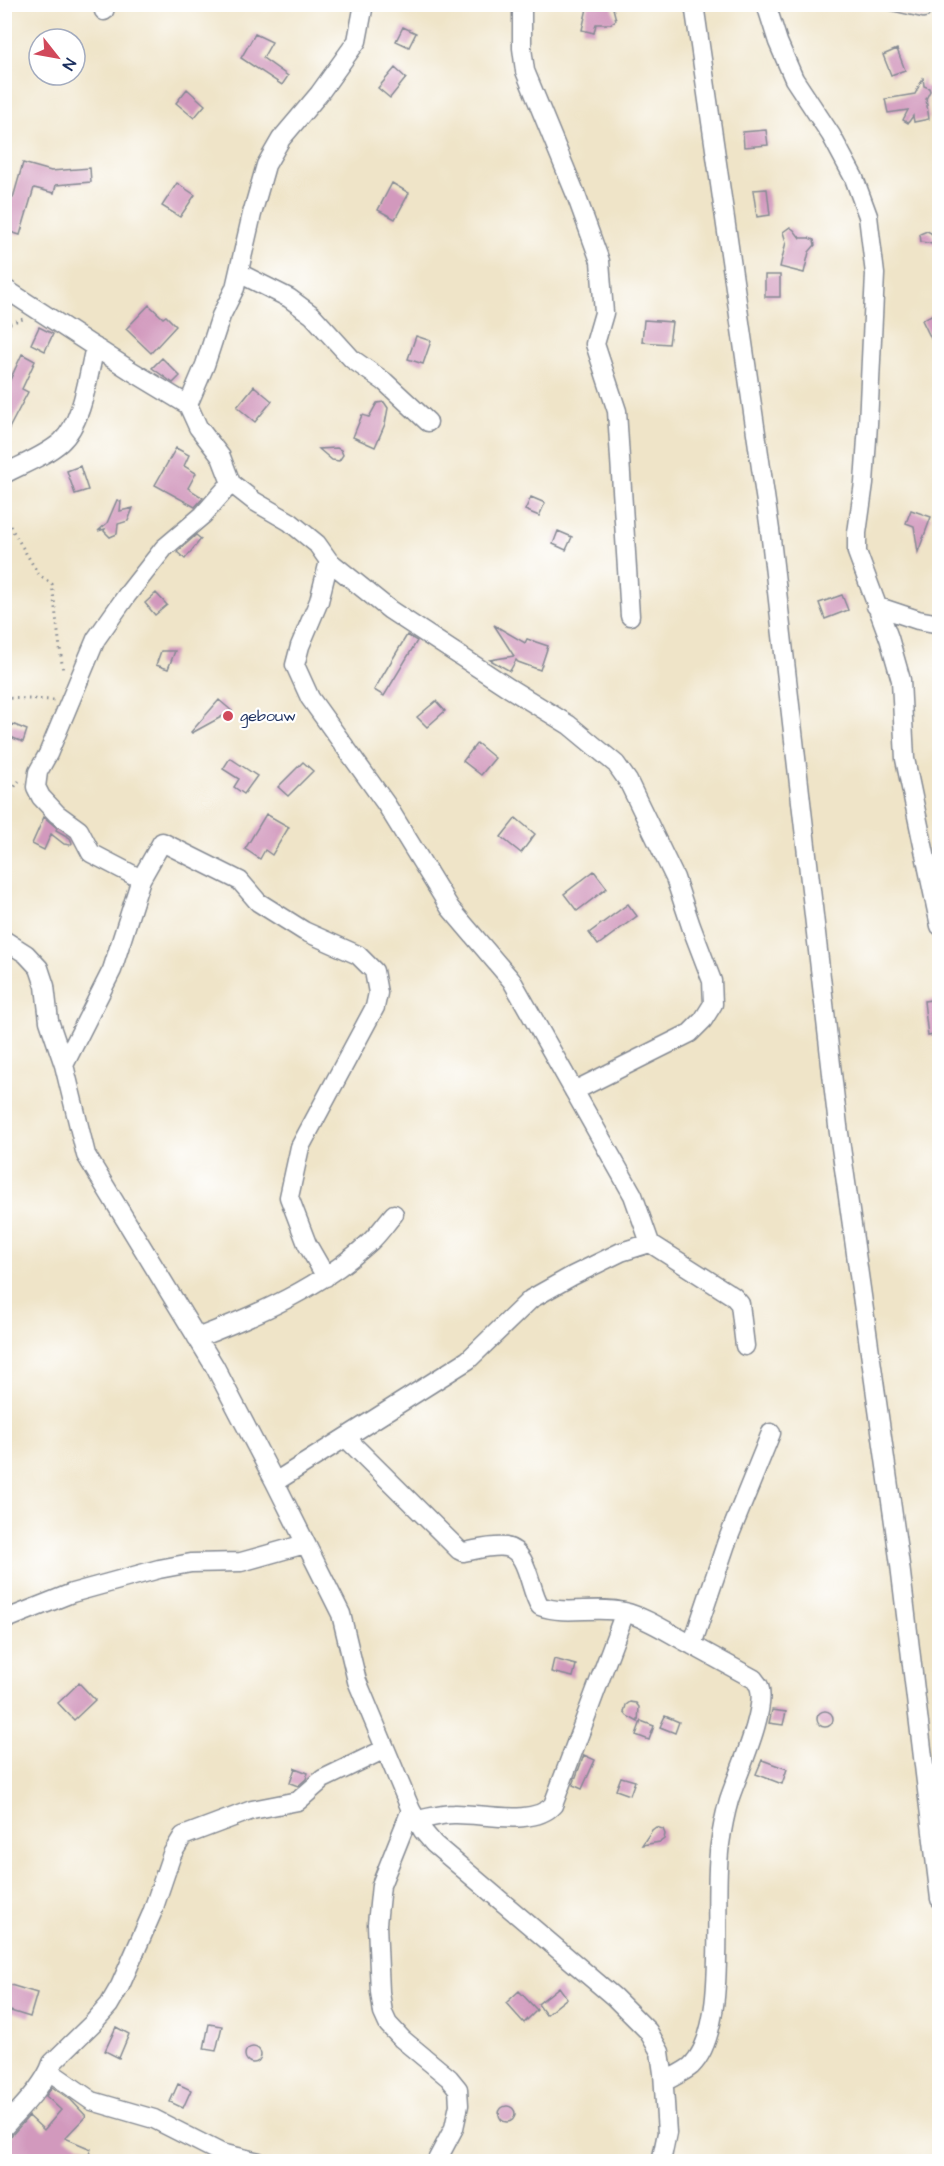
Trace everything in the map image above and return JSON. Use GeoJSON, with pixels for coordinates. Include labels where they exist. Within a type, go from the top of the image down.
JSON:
{"type":"FeatureCollection","features":[{"type":"Feature","properties":{"kind":"street"},"geometry":{"type":"LineString","coordinates":[[188,405],[205,365],[221,316],[235,288],[266,165],[281,139],[319,94],[357,41],[364,4]]}},
{"type":"Feature","properties":{"kind":"street"},"geometry":{"type":"LineString","coordinates":[[522,4],[522,48],[525,71],[576,195],[600,261],[604,313],[595,344],[617,411],[630,616]]}},
{"type":"Feature","properties":{"kind":"street"},"geometry":{"type":"LineString","coordinates":[[694,4],[770,530],[837,1114],[900,1565],[939,1899]]}},
{"type":"Feature","properties":{"kind":"street"},"geometry":{"type":"LineString","coordinates":[[766,4],[778,42],[795,79],[831,135],[854,178],[868,216],[875,274],[868,424],[857,552],[889,638],[901,680],[905,759],[939,926]]}},
{"type":"Feature","properties":{"kind":"street"},"geometry":{"type":"LineString","coordinates":[[239,273],[289,298],[312,315],[352,359],[385,382],[428,422]]}},
{"type":"Feature","properties":{"kind":"street"},"geometry":{"type":"LineString","coordinates":[[4,288],[188,405],[198,427],[221,457],[231,483],[254,501],[290,522],[317,544],[329,561],[390,610],[569,725],[616,764],[628,781],[675,878],[712,981],[713,1004],[690,1034],[574,1091]]}},
{"type":"Feature","properties":{"kind":"street"},"geometry":{"type":"LineString","coordinates":[[4,474],[42,455],[61,442],[73,428],[95,347]]}},
{"type":"Feature","properties":{"kind":"street"},"geometry":{"type":"LineString","coordinates":[[141,879],[91,853],[79,830],[57,814],[41,797],[36,787],[38,772],[48,754],[96,639],[164,548],[203,515],[231,483]]}},
{"type":"Feature","properties":{"kind":"street"},"geometry":{"type":"LineString","coordinates":[[329,561],[319,601],[300,646],[295,665],[310,698],[386,804],[450,908],[512,981],[633,1195],[650,1243],[732,1296],[740,1304],[745,1346]]}},
{"type":"Feature","properties":{"kind":"street"},"geometry":{"type":"LineString","coordinates":[[876,606],[918,620],[939,624]]}},
{"type":"Feature","properties":{"kind":"street"},"geometry":{"type":"LineString","coordinates":[[64,1065],[112,970],[141,879],[162,842],[240,881],[258,902],[304,931],[358,955],[374,971],[378,993],[375,1006],[300,1147],[289,1197],[307,1244],[326,1277]]}},
{"type":"Feature","properties":{"kind":"street"},"geometry":{"type":"LineString","coordinates":[[4,940],[26,954],[39,968],[45,986],[49,1021],[64,1065],[86,1155],[197,1338],[275,1482],[341,1614],[357,1681],[414,1815],[434,1844],[614,1997],[648,2031],[660,2052],[664,2082],[667,2133],[661,2162]]}},
{"type":"Feature","properties":{"kind":"street"},"geometry":{"type":"LineString","coordinates":[[197,1338],[255,1315],[326,1277],[371,1241],[393,1214]]}},
{"type":"Feature","properties":{"kind":"street"},"geometry":{"type":"LineString","coordinates":[[275,1482],[468,1360],[531,1299],[621,1252],[650,1243]]}},
{"type":"Feature","properties":{"kind":"street"},"geometry":{"type":"LineString","coordinates":[[692,1645],[726,1544],[771,1433]]}},
{"type":"Feature","properties":{"kind":"street"},"geometry":{"type":"LineString","coordinates":[[345,1438],[459,1550],[463,1552],[507,1547],[515,1551],[521,1558],[534,1598],[540,1606],[553,1609],[625,1612],[754,1679],[759,1686],[759,1713],[728,1802],[719,1845],[716,1893],[716,1989],[712,2023],[705,2044],[691,2066],[664,2082]]}},
{"type":"Feature","properties":{"kind":"street"},"geometry":{"type":"LineString","coordinates":[[4,1620],[72,1593],[149,1572],[191,1563],[242,1562],[304,1544]]}},
{"type":"Feature","properties":{"kind":"street"},"geometry":{"type":"LineString","coordinates":[[414,1815],[537,1816],[547,1812],[553,1805],[625,1612]]}},
{"type":"Feature","properties":{"kind":"street"},"geometry":{"type":"LineString","coordinates":[[4,2127],[49,2071],[52,2062],[93,2023],[109,2004],[120,1986],[152,1913],[172,1854],[183,1836],[252,1810],[298,1801],[323,1779],[385,1749]]}},
{"type":"Feature","properties":{"kind":"street"},"geometry":{"type":"LineString","coordinates":[[414,1815],[381,1885],[377,1924],[380,1992],[383,2013],[388,2024],[402,2040],[449,2078],[458,2089],[459,2105],[454,2128],[436,2162]]}},
{"type":"Feature","properties":{"kind":"street"},"geometry":{"type":"LineString","coordinates":[[49,2071],[92,2101],[154,2119],[221,2153],[259,2162]]}},
{"type":"Feature","properties":{"kind":"path"},"geometry":{"type":"LineString","coordinates":[[4,516],[39,574],[52,584],[64,677],[71,696],[4,698]]}},
{"type":"Feature","properties":{"kind":"building"},"geometry":{"type":"Polygon","coordinates":[[[588,4],[612,4],[616,20],[610,24],[596,24],[594,33],[582,30],[588,4]]]}},
{"type":"Feature","properties":{"kind":"building"},"geometry":{"type":"Polygon","coordinates":[[[889,4],[925,4],[932,7],[928,17],[923,18],[888,10],[889,4]]]}},
{"type":"Feature","properties":{"kind":"building"},"geometry":{"type":"Polygon","coordinates":[[[403,27],[416,33],[409,47],[396,41],[403,27]]]}},
{"type":"Feature","properties":{"kind":"building"},"geometry":{"type":"Polygon","coordinates":[[[255,34],[272,42],[263,58],[288,76],[282,85],[241,58],[255,34]]]}},
{"type":"Feature","properties":{"kind":"building"},"geometry":{"type":"Polygon","coordinates":[[[897,49],[905,70],[891,75],[883,55],[897,49]]]}},
{"type":"Feature","properties":{"kind":"building"},"geometry":{"type":"Polygon","coordinates":[[[395,68],[406,78],[390,98],[378,88],[395,68]]]}},
{"type":"Feature","properties":{"kind":"building"},"geometry":{"type":"Polygon","coordinates":[[[923,78],[924,86],[930,91],[926,99],[929,119],[914,122],[913,116],[908,123],[903,120],[908,110],[888,113],[885,99],[915,94],[923,78]]]}},
{"type":"Feature","properties":{"kind":"building"},"geometry":{"type":"Polygon","coordinates":[[[187,89],[205,105],[194,118],[176,103],[187,89]]]}},
{"type":"Feature","properties":{"kind":"building"},"geometry":{"type":"Polygon","coordinates":[[[766,130],[768,145],[744,147],[743,132],[766,130]]]}},
{"type":"Feature","properties":{"kind":"building"},"geometry":{"type":"Polygon","coordinates":[[[23,163],[51,171],[90,168],[91,182],[56,185],[54,193],[34,188],[20,235],[7,231],[8,224],[4,224],[4,197],[13,198],[23,163]]]}},
{"type":"Feature","properties":{"kind":"building"},"geometry":{"type":"Polygon","coordinates":[[[177,183],[195,195],[180,217],[162,206],[177,183]]]}},
{"type":"Feature","properties":{"kind":"building"},"geometry":{"type":"Polygon","coordinates":[[[392,183],[409,193],[395,219],[378,210],[392,183]]]}},
{"type":"Feature","properties":{"kind":"building"},"geometry":{"type":"Polygon","coordinates":[[[767,189],[770,215],[757,217],[753,190],[767,189]]]}},
{"type":"Feature","properties":{"kind":"building"},"geometry":{"type":"Polygon","coordinates":[[[790,227],[800,238],[814,240],[815,245],[809,252],[804,273],[780,267],[786,242],[783,232],[790,227]]]}},
{"type":"Feature","properties":{"kind":"building"},"geometry":{"type":"Polygon","coordinates":[[[927,231],[939,245],[921,242],[920,234],[927,231]]]}},
{"type":"Feature","properties":{"kind":"building"},"geometry":{"type":"Polygon","coordinates":[[[765,275],[780,275],[780,297],[765,297],[765,275]]]}},
{"type":"Feature","properties":{"kind":"building"},"geometry":{"type":"Polygon","coordinates":[[[149,305],[176,326],[151,353],[126,329],[149,305]]]}},
{"type":"Feature","properties":{"kind":"building"},"geometry":{"type":"Polygon","coordinates":[[[935,313],[939,323],[939,355],[922,320],[935,313]]]}},
{"type":"Feature","properties":{"kind":"building"},"geometry":{"type":"Polygon","coordinates":[[[644,320],[672,322],[669,344],[642,342],[644,320]]]}},
{"type":"Feature","properties":{"kind":"building"},"geometry":{"type":"Polygon","coordinates":[[[39,327],[53,334],[45,351],[31,344],[39,327]]]}},
{"type":"Feature","properties":{"kind":"building"},"geometry":{"type":"Polygon","coordinates":[[[416,336],[431,341],[423,364],[408,359],[416,336]]]}},
{"type":"Feature","properties":{"kind":"building"},"geometry":{"type":"Polygon","coordinates":[[[22,354],[35,361],[22,389],[28,392],[4,438],[4,393],[22,354]]]}},
{"type":"Feature","properties":{"kind":"building"},"geometry":{"type":"Polygon","coordinates":[[[162,358],[180,376],[173,383],[152,368],[162,358]]]}},
{"type":"Feature","properties":{"kind":"building"},"geometry":{"type":"Polygon","coordinates":[[[254,386],[272,401],[255,422],[237,407],[254,386]]]}},
{"type":"Feature","properties":{"kind":"building"},"geometry":{"type":"Polygon","coordinates":[[[384,402],[388,408],[385,424],[375,447],[353,437],[362,415],[369,417],[377,403],[384,402]]]}},
{"type":"Feature","properties":{"kind":"building"},"geometry":{"type":"Polygon","coordinates":[[[176,448],[189,455],[184,466],[196,473],[188,488],[203,498],[195,507],[155,485],[176,448]]]}},
{"type":"Feature","properties":{"kind":"building"},"geometry":{"type":"Polygon","coordinates":[[[337,448],[343,455],[339,461],[332,460],[319,449],[337,448]]]}},
{"type":"Feature","properties":{"kind":"building"},"geometry":{"type":"Polygon","coordinates":[[[80,466],[88,490],[75,494],[67,471],[80,466]]]}},
{"type":"Feature","properties":{"kind":"building"},"geometry":{"type":"Polygon","coordinates":[[[531,497],[545,503],[539,516],[525,510],[531,497]]]}},
{"type":"Feature","properties":{"kind":"building"},"geometry":{"type":"Polygon","coordinates":[[[117,500],[121,501],[120,511],[133,508],[128,521],[118,524],[117,534],[110,537],[104,531],[105,529],[98,531],[107,523],[117,500]]]}},
{"type":"Feature","properties":{"kind":"building"},"geometry":{"type":"Polygon","coordinates":[[[911,510],[931,517],[918,552],[914,526],[906,523],[911,510]]]}},
{"type":"Feature","properties":{"kind":"building"},"geometry":{"type":"Polygon","coordinates":[[[558,531],[572,537],[566,550],[553,544],[558,531]]]}},
{"type":"Feature","properties":{"kind":"building"},"geometry":{"type":"Polygon","coordinates":[[[196,535],[201,539],[185,559],[177,552],[196,535]]]}},
{"type":"Feature","properties":{"kind":"building"},"geometry":{"type":"Polygon","coordinates":[[[156,593],[167,605],[155,615],[145,603],[156,593]]]}},
{"type":"Feature","properties":{"kind":"building"},"geometry":{"type":"Polygon","coordinates":[[[842,595],[848,610],[825,619],[819,603],[842,595]]]}},
{"type":"Feature","properties":{"kind":"building"},"geometry":{"type":"Polygon","coordinates":[[[494,625],[525,643],[527,639],[548,646],[540,670],[516,660],[510,671],[490,660],[514,656],[494,625]]]}},
{"type":"Feature","properties":{"kind":"building"},"geometry":{"type":"Polygon","coordinates":[[[407,635],[417,641],[384,696],[374,690],[407,635]]]}},
{"type":"Feature","properties":{"kind":"building"},"geometry":{"type":"Polygon","coordinates":[[[161,651],[175,651],[168,669],[156,665],[161,651]]]}},
{"type":"Feature","properties":{"kind":"building"},"geometry":{"type":"Polygon","coordinates":[[[219,700],[232,711],[192,733],[191,732],[219,700]]]}},
{"type":"Feature","properties":{"kind":"building"},"geometry":{"type":"Polygon","coordinates":[[[436,701],[445,711],[427,727],[417,717],[436,701]]]}},
{"type":"Feature","properties":{"kind":"building"},"geometry":{"type":"Polygon","coordinates":[[[12,724],[27,730],[23,742],[8,736],[12,724]]]}},
{"type":"Feature","properties":{"kind":"building"},"geometry":{"type":"Polygon","coordinates":[[[477,743],[495,758],[481,775],[463,761],[477,743]]]}},
{"type":"Feature","properties":{"kind":"building"},"geometry":{"type":"Polygon","coordinates":[[[230,758],[257,776],[244,794],[234,787],[239,779],[223,769],[230,758]]]}},
{"type":"Feature","properties":{"kind":"building"},"geometry":{"type":"Polygon","coordinates":[[[303,762],[313,771],[288,796],[278,787],[303,762]]]}},
{"type":"Feature","properties":{"kind":"building"},"geometry":{"type":"Polygon","coordinates":[[[266,814],[289,827],[272,855],[265,850],[260,859],[245,849],[266,814]]]}},
{"type":"Feature","properties":{"kind":"building"},"geometry":{"type":"Polygon","coordinates":[[[44,817],[57,828],[56,830],[70,838],[72,843],[70,845],[64,844],[51,834],[44,850],[32,844],[44,817]]]}},
{"type":"Feature","properties":{"kind":"building"},"geometry":{"type":"Polygon","coordinates":[[[516,818],[535,834],[521,853],[501,837],[516,818]]]}},
{"type":"Feature","properties":{"kind":"building"},"geometry":{"type":"Polygon","coordinates":[[[594,871],[607,888],[577,911],[564,894],[594,871]]]}},
{"type":"Feature","properties":{"kind":"building"},"geometry":{"type":"Polygon","coordinates":[[[628,904],[637,916],[598,945],[589,933],[628,904]]]}},
{"type":"Feature","properties":{"kind":"building"},"geometry":{"type":"Polygon","coordinates":[[[939,999],[939,1034],[928,1036],[924,1001],[939,999]]]}},
{"type":"Feature","properties":{"kind":"building"},"geometry":{"type":"Polygon","coordinates":[[[554,1659],[576,1665],[573,1677],[551,1672],[554,1659]]]}},
{"type":"Feature","properties":{"kind":"building"},"geometry":{"type":"Polygon","coordinates":[[[79,1683],[95,1700],[74,1720],[58,1703],[79,1683]]]}},
{"type":"Feature","properties":{"kind":"building"},"geometry":{"type":"Polygon","coordinates":[[[630,1702],[636,1703],[639,1707],[638,1722],[624,1712],[626,1705],[630,1702]]]}},
{"type":"Feature","properties":{"kind":"building"},"geometry":{"type":"Polygon","coordinates":[[[772,1710],[786,1712],[783,1725],[769,1723],[772,1710]]]}},
{"type":"Feature","properties":{"kind":"building"},"geometry":{"type":"Polygon","coordinates":[[[825,1711],[833,1719],[825,1727],[817,1719],[825,1711]]]}},
{"type":"Feature","properties":{"kind":"building"},"geometry":{"type":"Polygon","coordinates":[[[665,1716],[679,1722],[675,1733],[660,1727],[665,1716]]]}},
{"type":"Feature","properties":{"kind":"building"},"geometry":{"type":"Polygon","coordinates":[[[641,1721],[654,1726],[649,1740],[636,1735],[641,1721]]]}},
{"type":"Feature","properties":{"kind":"building"},"geometry":{"type":"Polygon","coordinates":[[[584,1755],[595,1760],[582,1789],[573,1785],[584,1755]]]}},
{"type":"Feature","properties":{"kind":"building"},"geometry":{"type":"Polygon","coordinates":[[[762,1760],[787,1769],[782,1784],[756,1774],[762,1760]]]}},
{"type":"Feature","properties":{"kind":"building"},"geometry":{"type":"Polygon","coordinates":[[[295,1768],[308,1773],[306,1779],[298,1786],[290,1783],[295,1768]]]}},
{"type":"Feature","properties":{"kind":"building"},"geometry":{"type":"Polygon","coordinates":[[[621,1777],[635,1781],[630,1795],[616,1790],[621,1777]]]}},
{"type":"Feature","properties":{"kind":"building"},"geometry":{"type":"Polygon","coordinates":[[[656,1827],[663,1829],[664,1839],[660,1842],[642,1845],[652,1830],[656,1827]]]}},
{"type":"Feature","properties":{"kind":"building"},"geometry":{"type":"Polygon","coordinates":[[[4,1983],[37,1993],[30,2017],[4,2009],[4,1983]]]}},
{"type":"Feature","properties":{"kind":"building"},"geometry":{"type":"Polygon","coordinates":[[[559,1987],[567,1998],[546,2015],[538,2004],[559,1987]]]}},
{"type":"Feature","properties":{"kind":"building"},"geometry":{"type":"Polygon","coordinates":[[[519,1991],[537,2010],[524,2023],[506,2003],[519,1991]]]}},
{"type":"Feature","properties":{"kind":"building"},"geometry":{"type":"Polygon","coordinates":[[[209,2024],[222,2026],[216,2051],[204,2049],[209,2024]]]}},
{"type":"Feature","properties":{"kind":"building"},"geometry":{"type":"Polygon","coordinates":[[[116,2027],[129,2034],[119,2058],[105,2051],[116,2027]]]}},
{"type":"Feature","properties":{"kind":"building"},"geometry":{"type":"Polygon","coordinates":[[[253,2047],[261,2055],[253,2063],[245,2055],[253,2047]]]}},
{"type":"Feature","properties":{"kind":"building"},"geometry":{"type":"Polygon","coordinates":[[[178,2084],[191,2090],[183,2108],[170,2102],[178,2084]]]}},
{"type":"Feature","properties":{"kind":"building"},"geometry":{"type":"Polygon","coordinates":[[[52,2087],[71,2100],[86,2116],[65,2138],[91,2149],[86,2162],[13,2162],[4,2154],[6,2138],[12,2135],[29,2116],[44,2130],[61,2110],[46,2096],[52,2087]]]}},
{"type":"Feature","properties":{"kind":"building"},"geometry":{"type":"Polygon","coordinates":[[[507,2106],[515,2114],[507,2122],[499,2114],[507,2106]]]}},
{"type":"Feature","properties":{"kind":"place","name":"gebouw"},"geometry":{"type":"Point","coordinates":[228,716]}}]}
